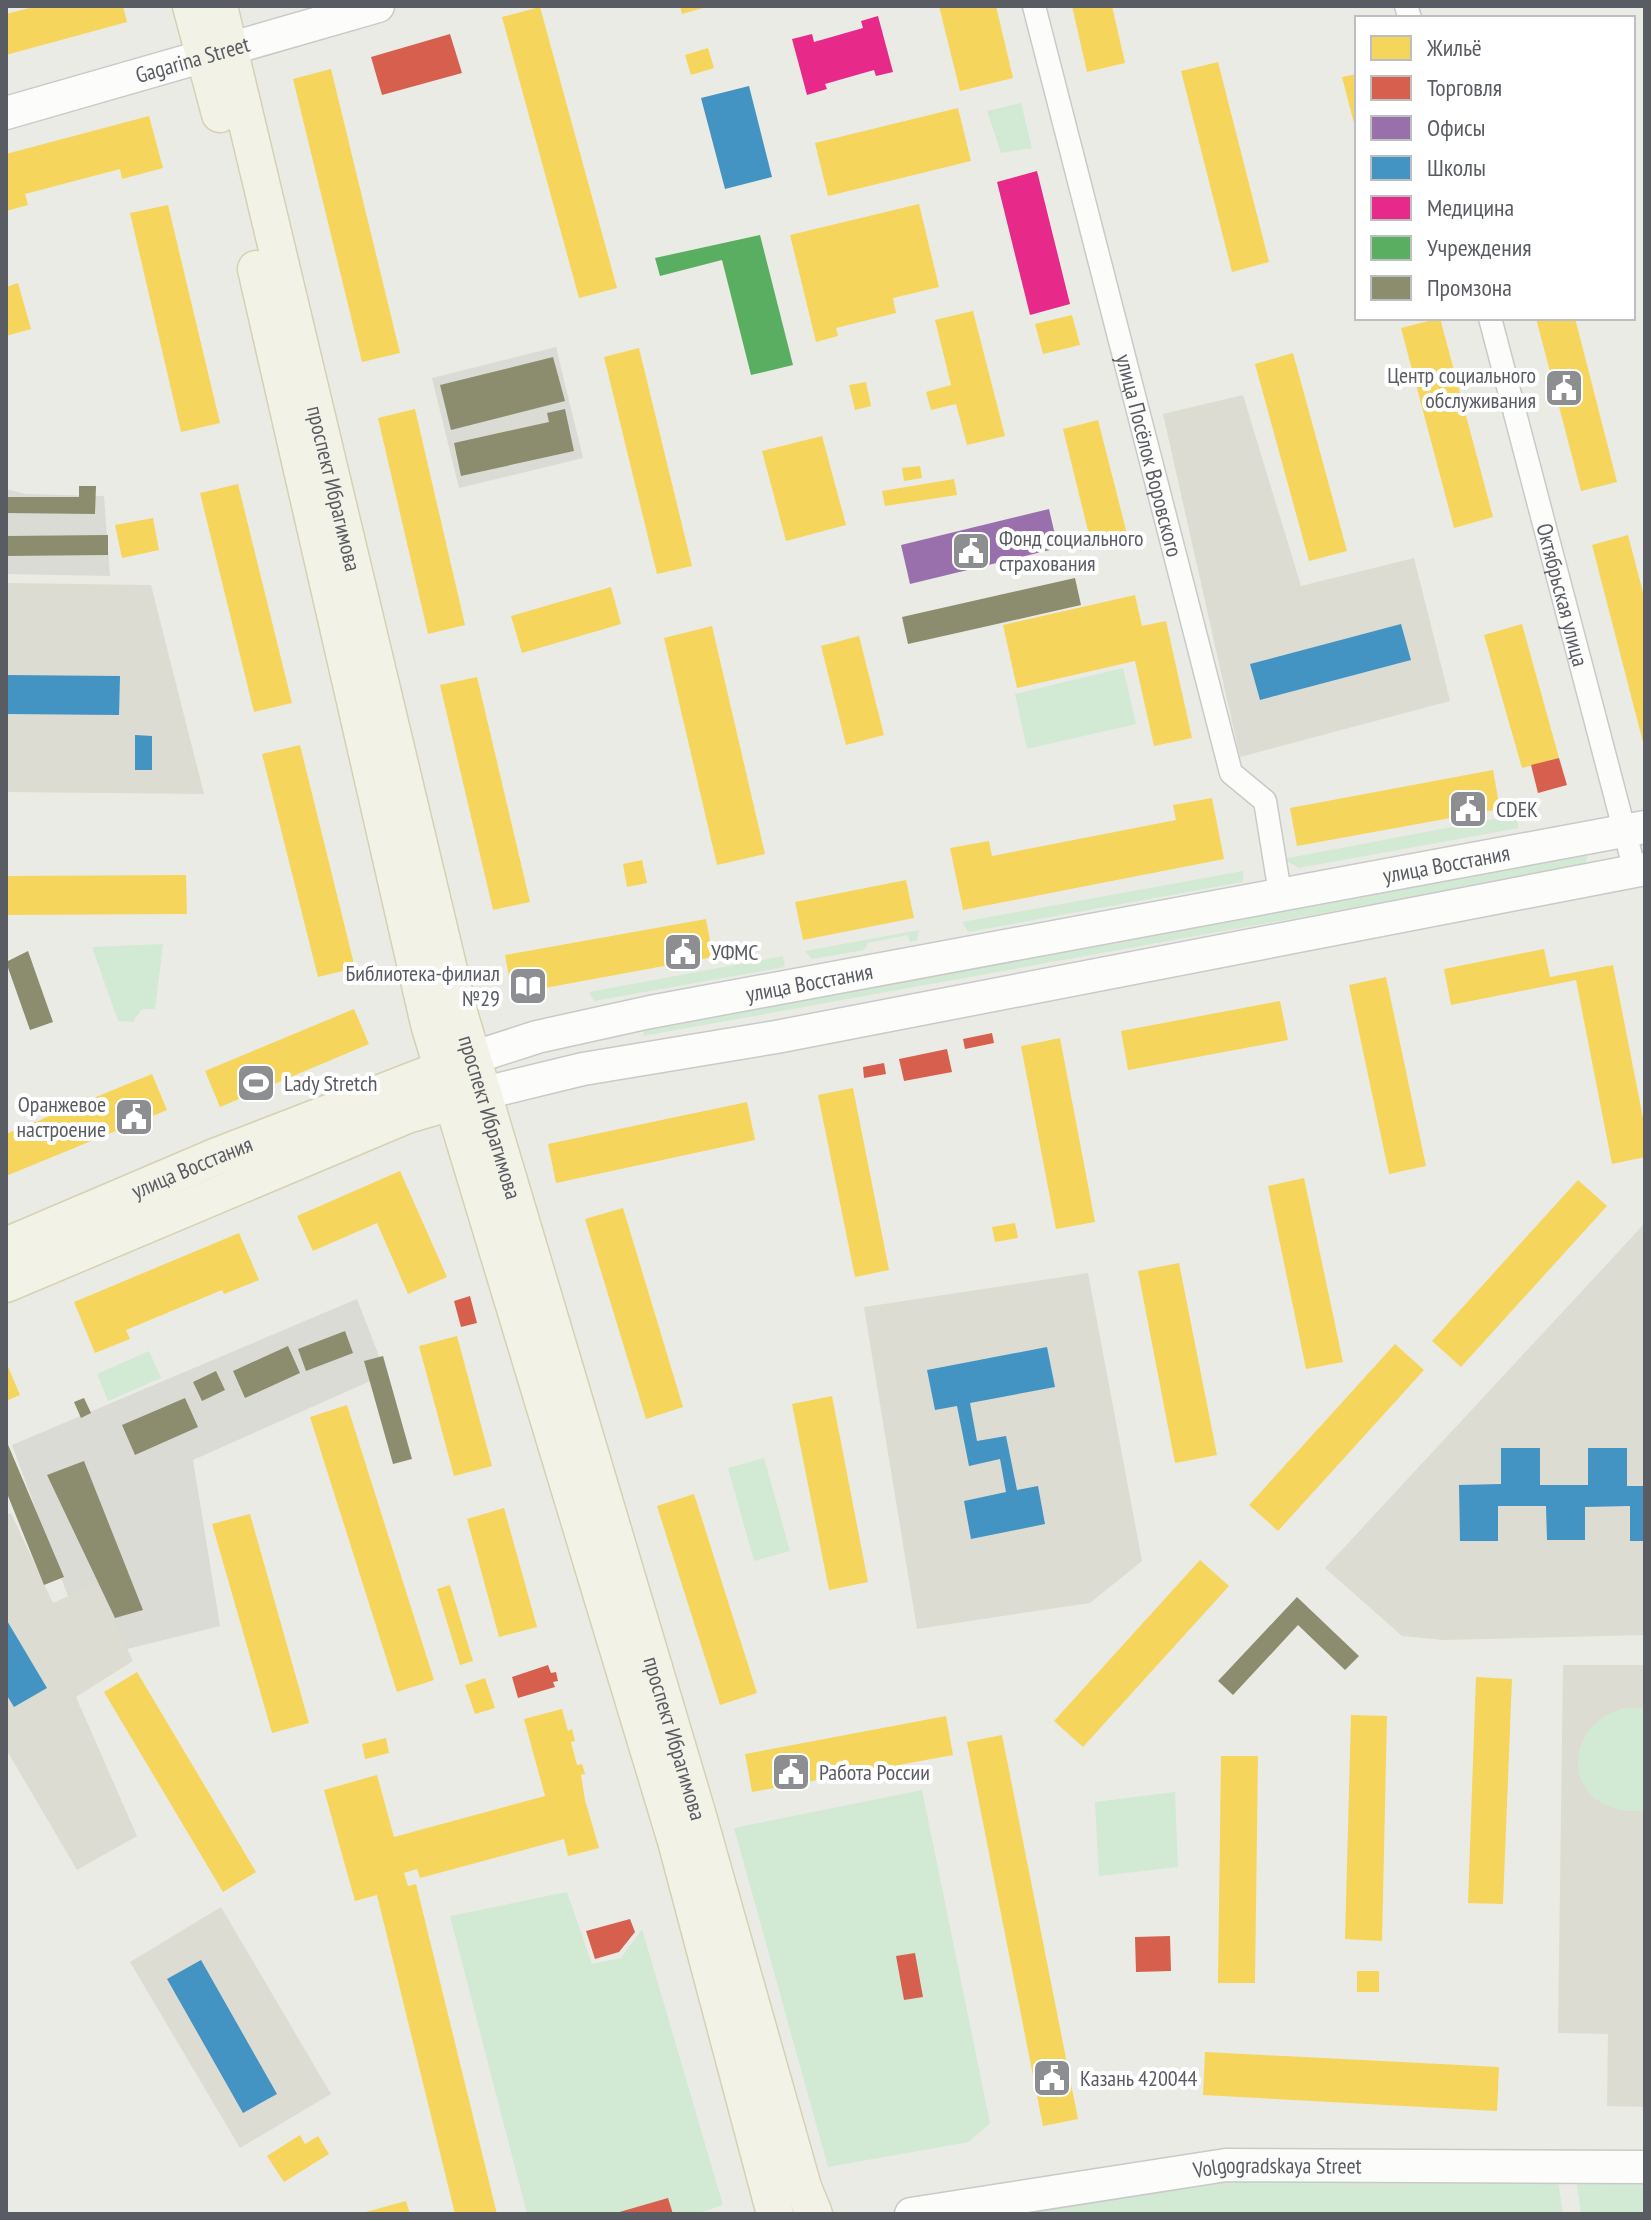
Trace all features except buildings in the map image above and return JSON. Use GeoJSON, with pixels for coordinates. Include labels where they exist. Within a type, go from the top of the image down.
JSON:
{"type":"FeatureCollection","features":[{"type":"Feature","properties":{"kind":"main road","name":"проспект Ибрагимова"},"geometry":{"type":"LineString","coordinates":[[191,6],[217,51]]}},
{"type":"Feature","properties":{"kind":"main road","name":"проспект Ибрагимова"},"geometry":{"type":"LineString","coordinates":[[219,6],[217,51],[457,1063],[696,1809],[803,2187],[814,2214]]}},
{"type":"Feature","properties":{"kind":"main road","name":"Gagarina Street"},"geometry":{"type":"LineString","coordinates":[[6,113],[378,6]]}},
{"type":"Feature","properties":{"kind":"main road","name":"улица Восстания"},"geometry":{"type":"LineString","coordinates":[[6,1246],[232,1150],[457,1063],[537,1037],[650,1012],[1635,828]]}},
{"type":"Feature","properties":{"kind":"main road","name":"улица Восстания"},"geometry":{"type":"LineString","coordinates":[[6,1284],[407,1115],[522,1081],[1640,870]]}},
{"type":"Feature","properties":{"kind":"main road"},"geometry":{"type":"LineString","coordinates":[[650,1012],[637,1033],[637,1041],[649,1057],[664,1056]]}},
{"type":"Feature","properties":{"kind":"main road","name":"проспект Ибрагимова"},"geometry":{"type":"LineString","coordinates":[[469,1097],[676,1841],[775,2214]]}},
{"type":"Feature","properties":{"kind":"main road","name":"Volgogradskaya Street"},"geometry":{"type":"LineString","coordinates":[[911,2214],[1226,2165],[1645,2167]]}},
{"type":"Feature","properties":{"kind":"street","name":"улица Посёлок Воровского"},"geometry":{"type":"LineString","coordinates":[[1034,6],[1231,773],[1265,801],[1280,893]]}},
{"type":"Feature","properties":{"kind":"street","name":"Октябрьская улица"},"geometry":{"type":"LineString","coordinates":[[1491,320],[1635,828],[1640,870]]}},
{"type":"Feature","properties":{"kind":"shaded area"},"geometry":{"type":"Polygon","coordinates":[[[556,347],[583,458],[459,488],[432,378],[556,347]]]}},
{"type":"Feature","properties":{"kind":"shaded area"},"geometry":{"type":"Polygon","coordinates":[[[1243,395],[1301,586],[1414,558],[1450,701],[1240,757],[1163,414],[1243,395]]]}},
{"type":"Feature","properties":{"kind":"shaded area"},"geometry":{"type":"Polygon","coordinates":[[[6,489],[26,494],[104,496],[110,576],[6,574],[6,489]]]}},
{"type":"Feature","properties":{"kind":"shaded area"},"geometry":{"type":"Polygon","coordinates":[[[6,583],[151,585],[204,794],[6,792],[6,583]]]}},
{"type":"Feature","properties":{"kind":"shaded area"},"geometry":{"type":"Polygon","coordinates":[[[1645,1223],[1645,1635],[1444,1640],[1402,1636],[1325,1568],[1645,1223]]]}},
{"type":"Feature","properties":{"kind":"shaded area"},"geometry":{"type":"Polygon","coordinates":[[[1088,1273],[1142,1561],[1090,1603],[917,1629],[864,1307],[1088,1273]]]}},
{"type":"Feature","properties":{"kind":"shaded area"},"geometry":{"type":"Polygon","coordinates":[[[357,1299],[386,1374],[193,1460],[220,1626],[91,1658],[12,1445],[357,1299]]]}},
{"type":"Feature","properties":{"kind":"shaded area"},"geometry":{"type":"Polygon","coordinates":[[[11,1513],[53,1603],[97,1583],[133,1661],[76,1697],[137,1836],[77,1870],[6,1749],[6,1516],[11,1513]]]}},
{"type":"Feature","properties":{"kind":"shaded area"},"geometry":{"type":"Polygon","coordinates":[[[1563,1665],[1645,1665],[1645,2107],[1607,2106],[1608,2034],[1558,2033],[1563,1665]]]}},
{"type":"Feature","properties":{"kind":"shaded area"},"geometry":{"type":"Polygon","coordinates":[[[221,1907],[331,2094],[240,2148],[130,1962],[221,1907]]]}},
{"type":"Feature","properties":{"kind":"green space"},"geometry":{"type":"Polygon","coordinates":[[[1021,103],[1032,148],[1001,153],[987,111],[1021,103]]]}},
{"type":"Feature","properties":{"kind":"green space"},"geometry":{"type":"Polygon","coordinates":[[[1123,668],[1136,724],[1027,749],[1015,694],[1123,668]]]}},
{"type":"Feature","properties":{"kind":"green space"},"geometry":{"type":"Polygon","coordinates":[[[1515,815],[1519,828],[1299,868],[1283,859],[1515,815]]]}},
{"type":"Feature","properties":{"kind":"green space"},"geometry":{"type":"Polygon","coordinates":[[[1581,851],[1588,856],[1584,866],[643,1036],[644,1031],[1581,851]]]}},
{"type":"Feature","properties":{"kind":"green space"},"geometry":{"type":"Polygon","coordinates":[[[1243,871],[1243,882],[968,932],[962,922],[1243,871]]]}},
{"type":"Feature","properties":{"kind":"green space"},"geometry":{"type":"Polygon","coordinates":[[[919,930],[917,940],[910,942],[908,935],[868,943],[864,950],[812,959],[805,951],[919,930]]]}},
{"type":"Feature","properties":{"kind":"green space"},"geometry":{"type":"Polygon","coordinates":[[[163,944],[155,1009],[142,1009],[133,1022],[118,1021],[92,947],[163,944]]]}},
{"type":"Feature","properties":{"kind":"green space"},"geometry":{"type":"Polygon","coordinates":[[[783,956],[785,967],[594,1001],[589,992],[783,956]]]}},
{"type":"Feature","properties":{"kind":"green space"},"geometry":{"type":"Polygon","coordinates":[[[149,1351],[161,1378],[108,1401],[97,1374],[149,1351]]]}},
{"type":"Feature","properties":{"kind":"green space"},"geometry":{"type":"Polygon","coordinates":[[[764,1458],[790,1551],[754,1561],[728,1468],[764,1458]]]}},
{"type":"Feature","properties":{"kind":"green space"},"geometry":{"type":"Polygon","coordinates":[[[1625,1708],[1645,1708],[1645,1811],[1617,1809],[1596,1799],[1584,1786],[1579,1771],[1578,1755],[1583,1740],[1593,1726],[1607,1715],[1625,1708]]]}},
{"type":"Feature","properties":{"kind":"green space"},"geometry":{"type":"Polygon","coordinates":[[[922,1790],[990,2123],[969,2142],[828,2167],[734,1828],[922,1790]]]}},
{"type":"Feature","properties":{"kind":"green space"},"geometry":{"type":"Polygon","coordinates":[[[1175,1792],[1178,1867],[1099,1876],[1095,1802],[1175,1792]]]}},
{"type":"Feature","properties":{"kind":"green space"},"geometry":{"type":"Polygon","coordinates":[[[567,1892],[592,1964],[621,1958],[642,1929],[723,2205],[695,2214],[527,2214],[450,1916],[567,1892]]]}},
{"type":"Feature","properties":{"kind":"green space"},"geometry":{"type":"Polygon","coordinates":[[[1221,2175],[1558,2181],[1563,2214],[958,2214],[1221,2175]]]}},
{"type":"Feature","properties":{"kind":"green space"},"geometry":{"type":"Polygon","coordinates":[[[1576,2179],[1645,2180],[1645,2214],[1581,2214],[1576,2179]]]}},
{"type":"Feature","properties":{"kind":"place","name":"Центр социального обслуживания"},"geometry":{"type":"Point","coordinates":[1564,388]}},
{"type":"Feature","properties":{"kind":"place","name":"Фонд социального страхования"},"geometry":{"type":"Point","coordinates":[971,551]}},
{"type":"Feature","properties":{"kind":"place","name":"CDEK"},"geometry":{"type":"Point","coordinates":[1468,809]}},
{"type":"Feature","properties":{"kind":"place","name":"УФМС"},"geometry":{"type":"Point","coordinates":[683,952]}},
{"type":"Feature","properties":{"kind":"place","name":"Библиотека-филиал №29"},"geometry":{"type":"Point","coordinates":[528,986]}},
{"type":"Feature","properties":{"kind":"place","name":"Lady Stretch"},"geometry":{"type":"Point","coordinates":[256,1083]}},
{"type":"Feature","properties":{"kind":"place","name":"Оранжевое настроение"},"geometry":{"type":"Point","coordinates":[134,1117]}},
{"type":"Feature","properties":{"kind":"place","name":"Работа России"},"geometry":{"type":"Point","coordinates":[791,1772]}},
{"type":"Feature","properties":{"kind":"place","name":"Казань 420044"},"geometry":{"type":"Point","coordinates":[1052,2078]}}]}
